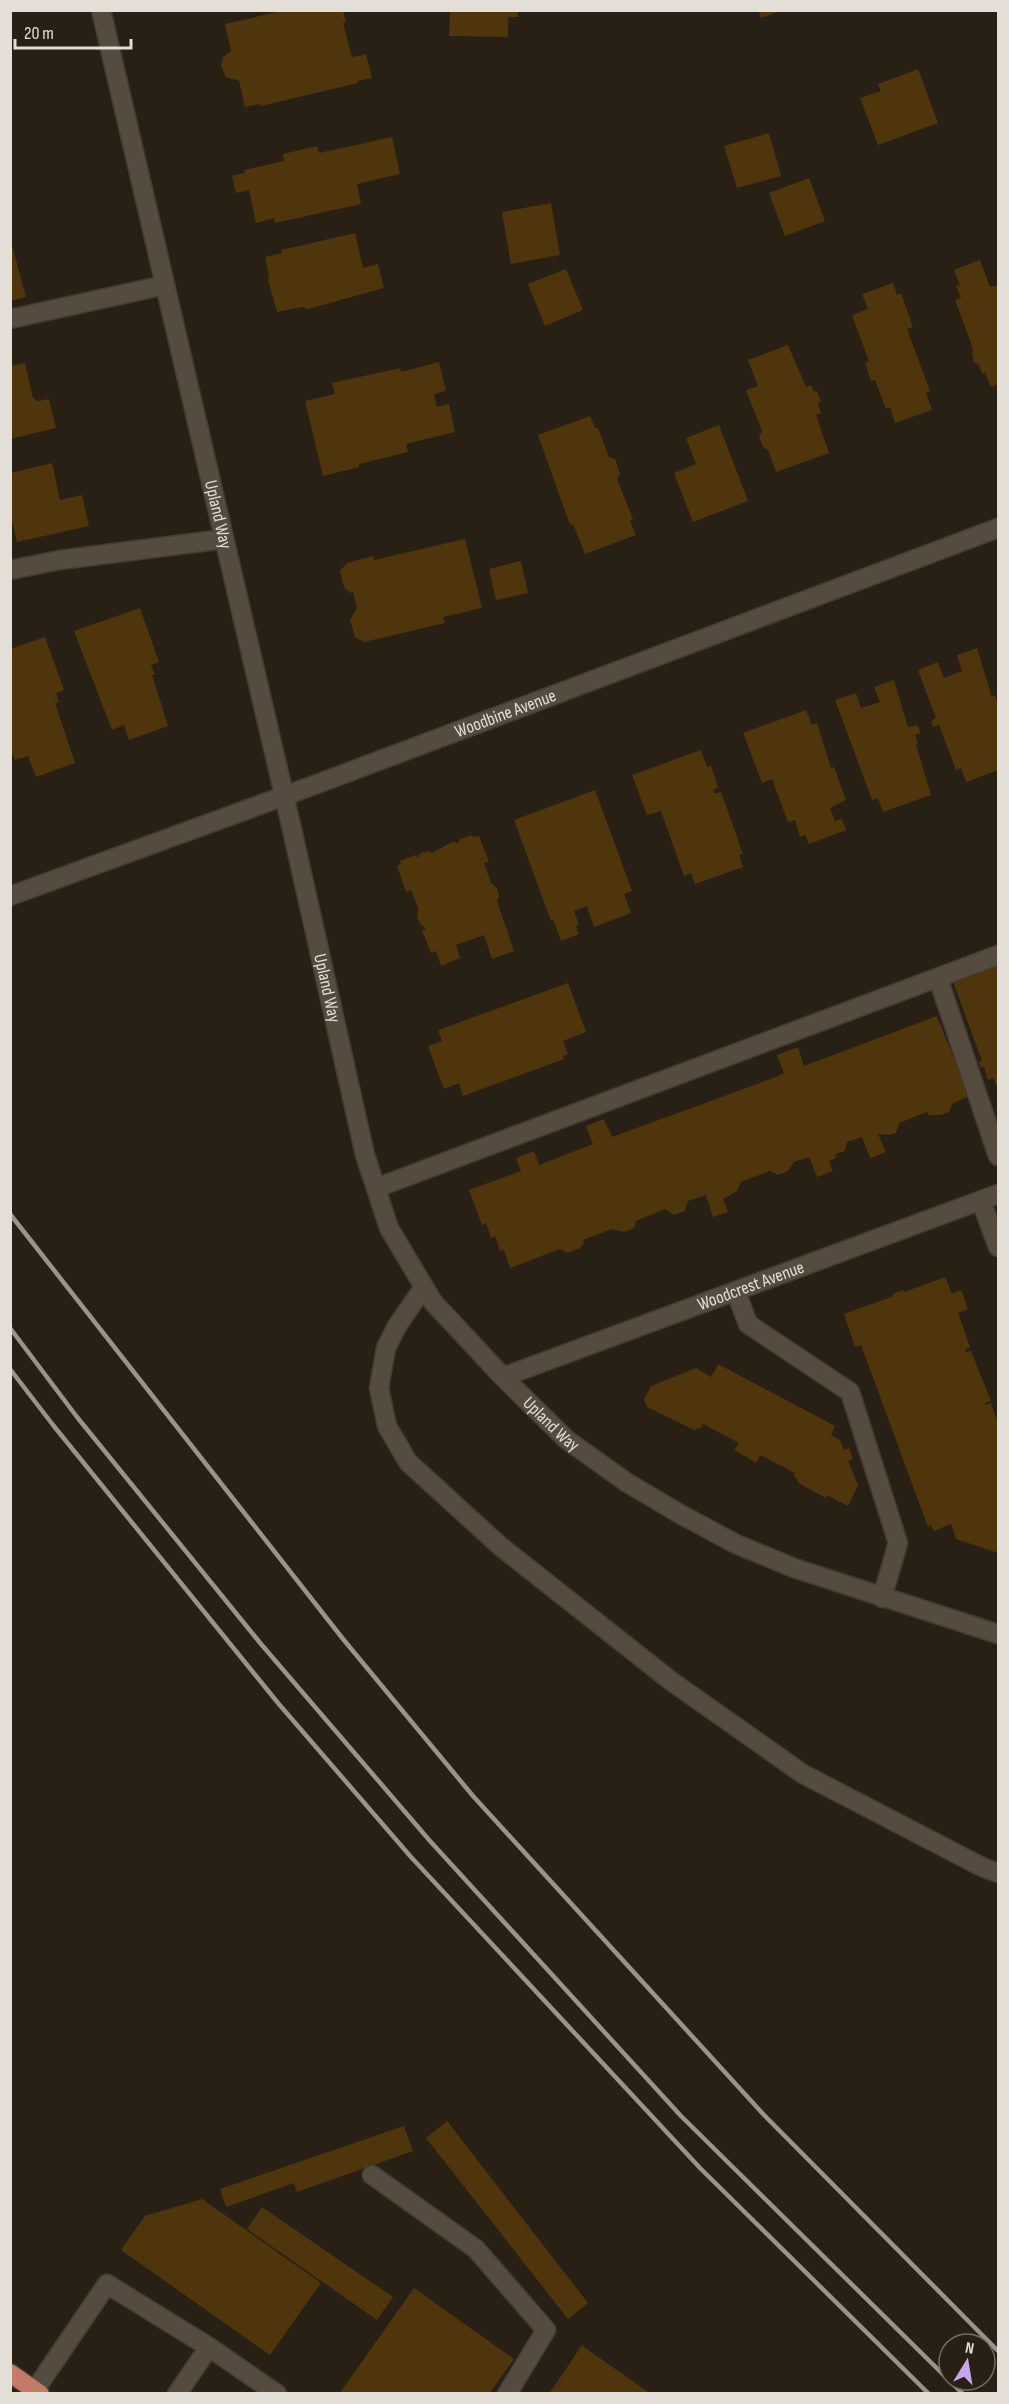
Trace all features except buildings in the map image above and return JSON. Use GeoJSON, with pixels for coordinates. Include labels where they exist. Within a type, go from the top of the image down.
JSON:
{"type":"FeatureCollection","features":[{"type":"Feature","properties":{"kind":"highway"},"geometry":{"type":"LineString","coordinates":[[10,2373],[37,2392]]}},
{"type":"Feature","properties":{"kind":"street","name":"Upland Way"},"geometry":{"type":"LineString","coordinates":[[101,10],[365,1155],[389,1228],[433,1302],[503,1377],[566,1439],[626,1482],[736,1544],[794,1568],[999,1634]]}},
{"type":"Feature","properties":{"kind":"street"},"geometry":{"type":"LineString","coordinates":[[10,319],[165,285]]}},
{"type":"Feature","properties":{"kind":"street","name":"Woodbine Avenue"},"geometry":{"type":"LineString","coordinates":[[10,896],[284,796],[999,528]]}},
{"type":"Feature","properties":{"kind":"street"},"geometry":{"type":"LineString","coordinates":[[10,570],[60,560],[224,539]]}},
{"type":"Feature","properties":{"kind":"street"},"geometry":{"type":"LineString","coordinates":[[376,1188],[999,955]]}},
{"type":"Feature","properties":{"kind":"street"},"geometry":{"type":"LineString","coordinates":[[938,978],[999,1156]]}},
{"type":"Feature","properties":{"kind":"street"},"geometry":{"type":"LineString","coordinates":[[990,1198],[999,1247]]}},
{"type":"Feature","properties":{"kind":"street","name":"Woodcrest Avenue"},"geometry":{"type":"LineString","coordinates":[[503,1377],[990,1198]]}},
{"type":"Feature","properties":{"kind":"street"},"geometry":{"type":"LineString","coordinates":[[424,1287],[397,1326],[386,1348],[379,1388],[387,1426],[408,1462],[500,1546],[671,1682],[803,1774],[981,1868],[999,1873]]}},
{"type":"Feature","properties":{"kind":"street"},"geometry":{"type":"LineString","coordinates":[[736,1292],[748,1324],[850,1392],[898,1542],[882,1598]]}},
{"type":"Feature","properties":{"kind":"street"},"geometry":{"type":"LineString","coordinates":[[372,2175],[476,2249],[546,2330],[507,2394]]}},
{"type":"Feature","properties":{"kind":"street"},"geometry":{"type":"LineString","coordinates":[[37,2392],[107,2284],[209,2347],[277,2394]]}},
{"type":"Feature","properties":{"kind":"street"},"geometry":{"type":"LineString","coordinates":[[177,2394],[209,2347]]}},
{"type":"Feature","properties":{"kind":"railway"},"geometry":{"type":"LineString","coordinates":[[10,1214],[343,1639],[473,1796],[764,2115],[998,2351]]}},
{"type":"Feature","properties":{"kind":"railway"},"geometry":{"type":"LineString","coordinates":[[10,1328],[77,1417],[261,1644],[430,1841],[681,2116],[963,2394]]}},
{"type":"Feature","properties":{"kind":"railway"},"geometry":{"type":"LineString","coordinates":[[10,1369],[278,1703],[411,1857],[700,2168],[929,2394]]}}]}
